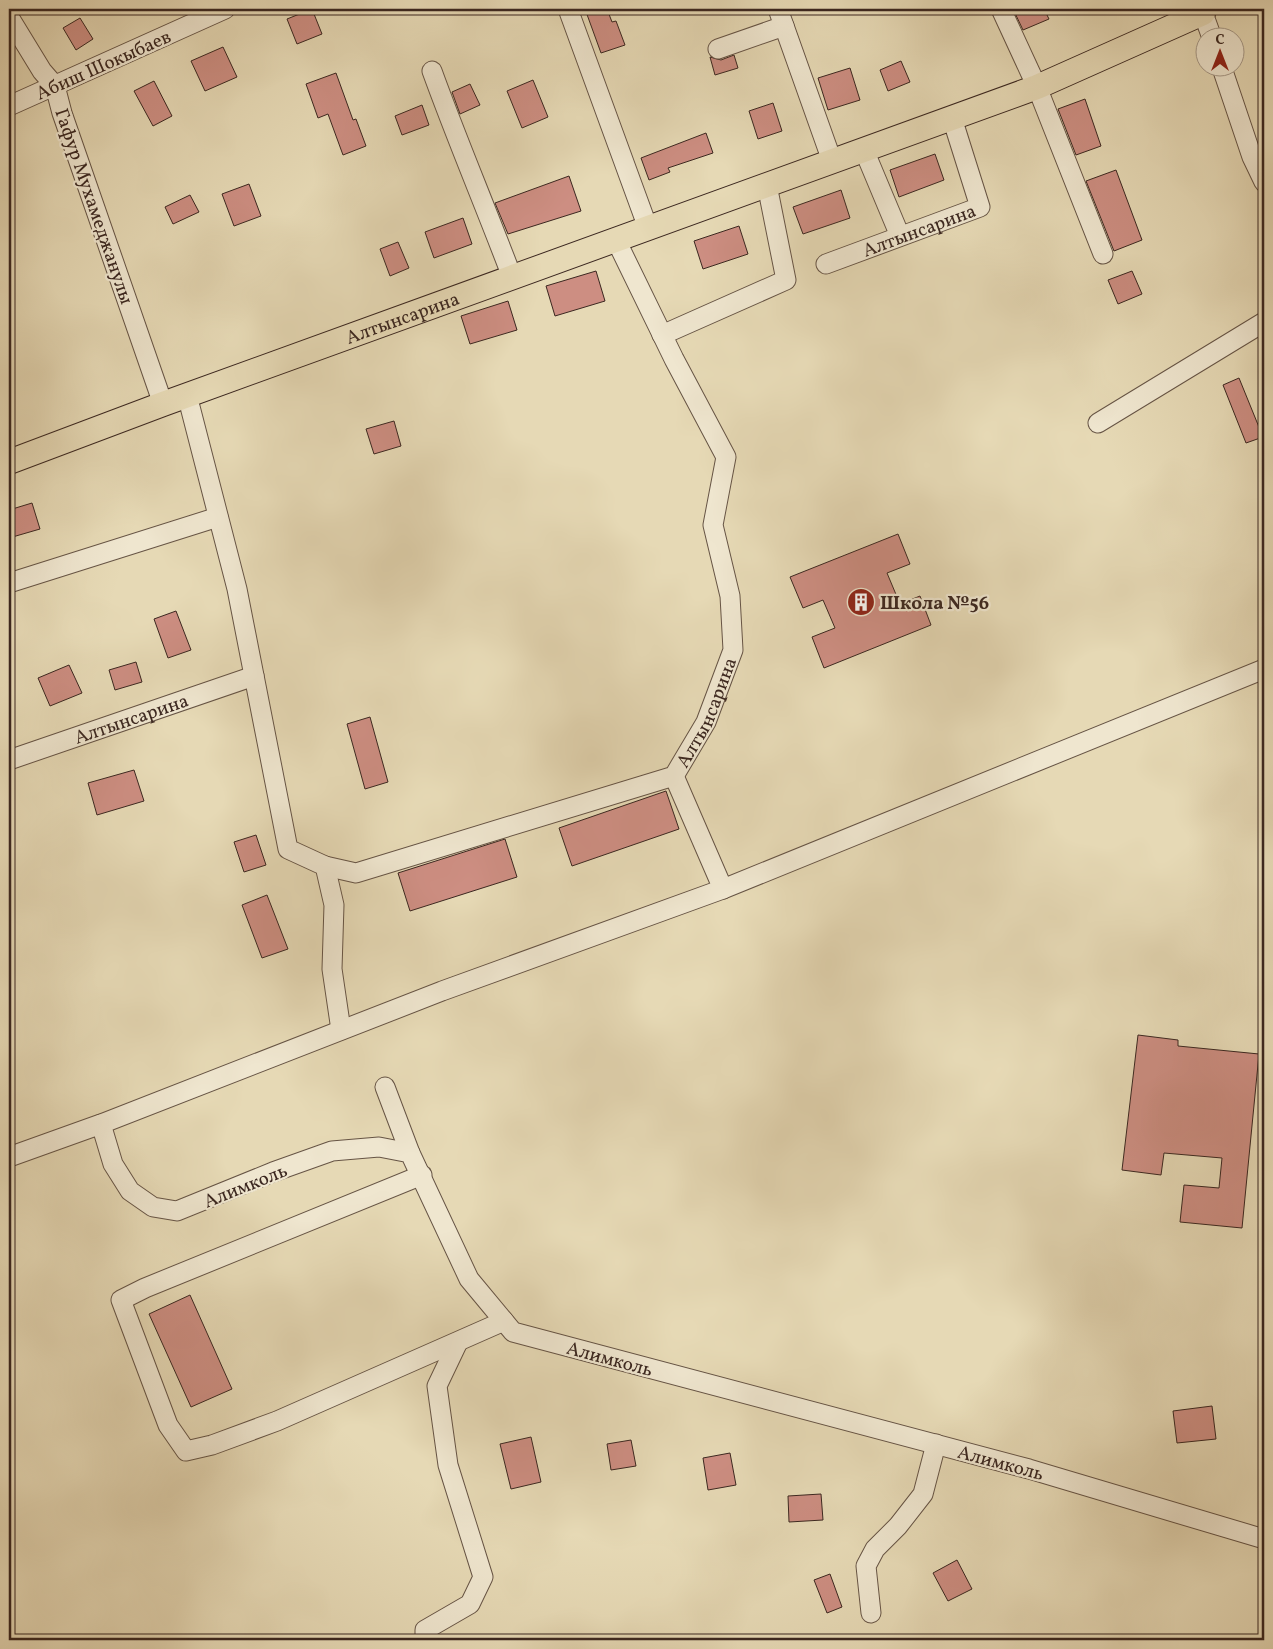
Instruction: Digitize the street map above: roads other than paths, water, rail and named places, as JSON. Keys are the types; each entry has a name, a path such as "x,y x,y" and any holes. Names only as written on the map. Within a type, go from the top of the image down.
{"main road":[{"name":"Алтынсарина","path":"9,462 187,395 1037,87 1202,11"}],"street":[{"name":"Абиш Шокыбаев","path":"9,106 225,9"},
{"path":"568,9 648,228"},
{"path":"778,9 832,161"},
{"path":"1001,9 1037,87 1103,254"},
{"path":"1202,11 1208,28"},
{"name":"Гафур Мухамеджанулы","path":"9,17 42,71 55,86 62,113 163,404"},
{"path":"718,50 784,26"},
{"path":"432,70 463,155 486,208 512,277"},
{"path":"1225,78 1252,157 1264,182"},
{"name":"Алтынсарина","path":"826,264 980,206 952,118"},
{"path":"864,150 900,236"},
{"path":"662,335 786,280 767,185"},
{"name":"Алтынсарина","path":"187,395 237,589 288,849 325,866 356,873 674,776 706,722 734,650 730,596 713,526 726,457 662,335 616,240"},
{"path":"1098,423 1264,322"},
{"path":"9,583 218,517"},
{"path":"9,1157 101,1124 341,1030 723,889 1264,669"},
{"name":"Алтынсарина","path":"9,760 254,676"},
{"name":"Алтынсарина","path":"674,776 723,889"},
{"path":"325,866 334,905 332,969 341,1030"},
{"path":"385,1086 410,1153"},
{"name":"Алимколь","path":"101,1124 113,1164 130,1191 153,1207 177,1212 273,1172 332,1151 379,1147 410,1153 422,1175 434,1206 469,1279 513,1332 1029,1469 1264,1539"},
{"path":"422,1175 154,1284 121,1300 168,1425 186,1451 212,1445 277,1421 504,1322"},
{"path":"425,1640 425,1630 470,1604 483,1578 448,1465 437,1386 458,1342"},
{"path":"871,1613 866,1566 875,1549 898,1526 923,1494 936,1444"}],"place":[{"name":"Школа №56","path":"861,602"}]}
